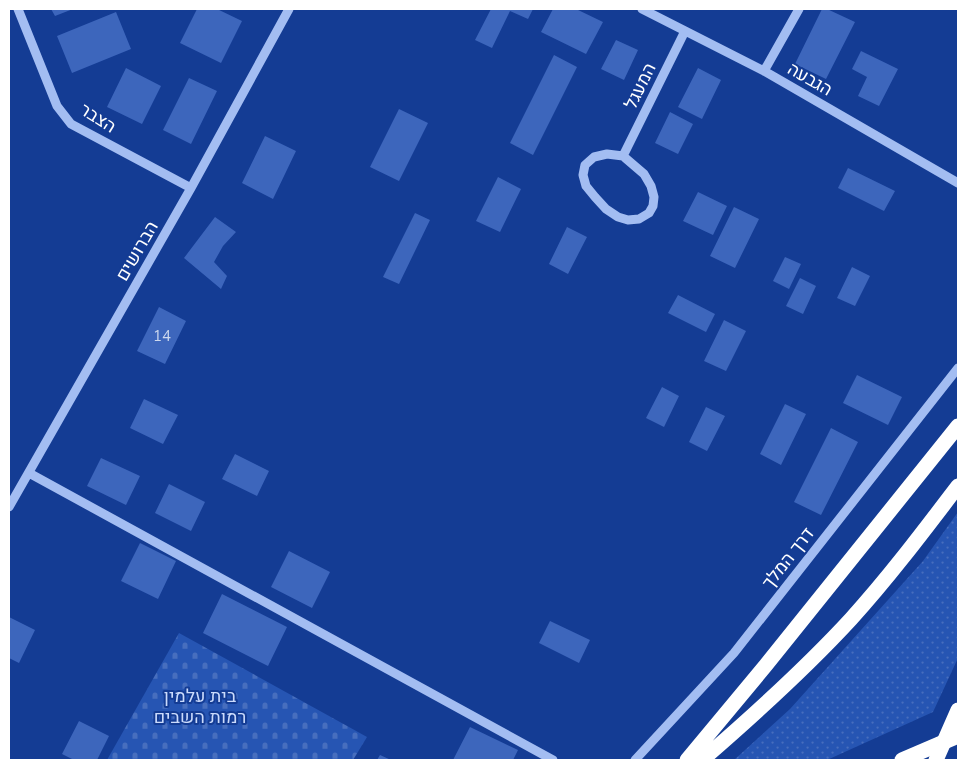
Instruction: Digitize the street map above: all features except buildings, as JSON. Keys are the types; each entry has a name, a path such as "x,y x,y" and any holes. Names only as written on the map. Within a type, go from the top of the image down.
{"highway":[{"path":"687,760 785,643 958,426"},
{"path":"702,760 799,673 850,620 896,567 958,486"},
{"path":"936,760 958,710"},
{"path":"902,760 958,736"}],"street":[{"name":"הצבר","path":"18,9 57,106 71,124 191,188"},
{"name":"הברושים","path":"9,508 191,188 289,9"},
{"name":"הגבעה","path":"642,9 764,71 958,183"},
{"path":"764,71 799,9"},
{"name":"המעגל","path":"623,156 685,31"},
{"path":"607,154 623,156 644,174 652,186 653,206 649,213 639,219 628,220 618,217 606,209 586,186 582,175 585,165 594,157 607,154"},
{"name":"דרך המלך","path":"635,760 734,653 958,368"},
{"path":"29,473 553,760"}],"green space":[{"path":"958,512 958,658 933,712 827,760 734,760 790,709 923,561"},
{"name":"בית עלמין רמות השבים","path":"179,633 367,737 353,760 107,760"}]}
